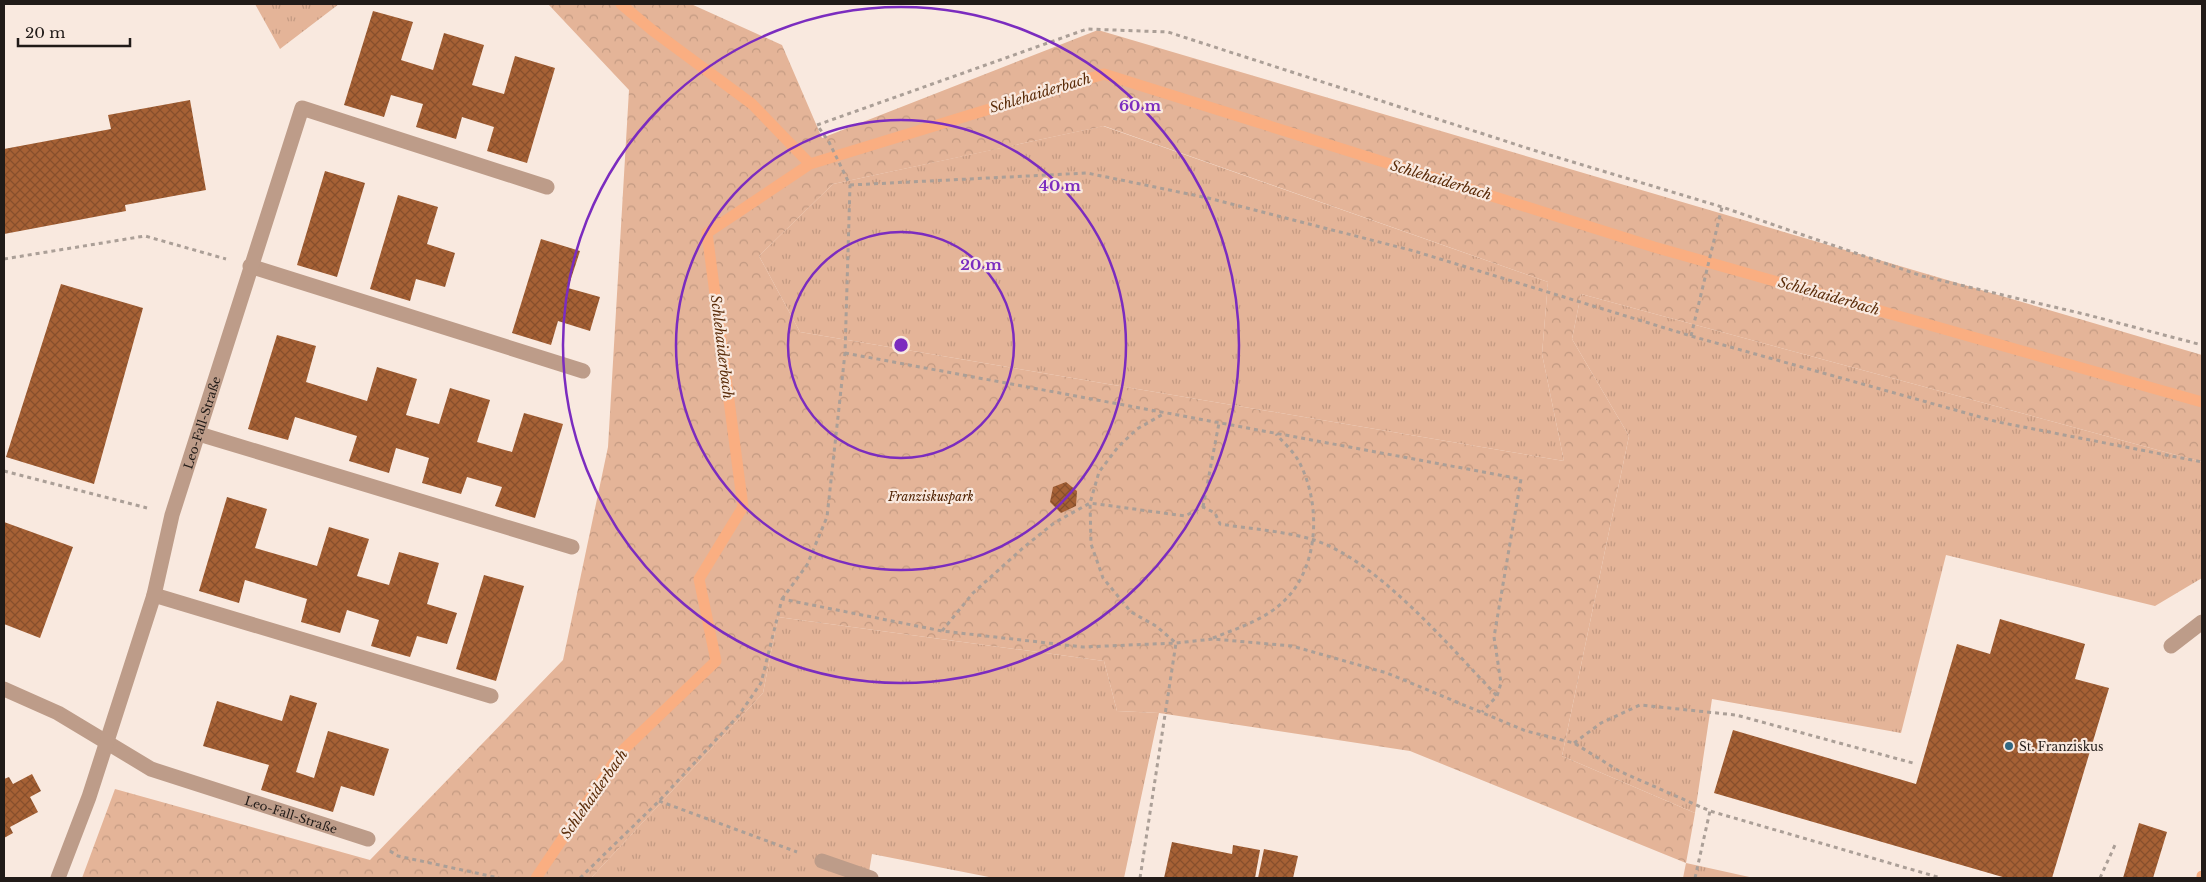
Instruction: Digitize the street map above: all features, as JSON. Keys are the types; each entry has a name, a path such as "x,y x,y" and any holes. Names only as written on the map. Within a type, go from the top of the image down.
{"street":[{"name":"Leo-Fall-Straße","path":"58,878 89,798 154,595 172,514 302,108 547,187"},
{"path":"250,266 583,371"},
{"path":"199,434 572,547"},
{"path":"154,595 491,696"},
{"path":"2171,646 2202,622"},
{"path":"4,689 58,713 106,741"},
{"name":"Leo-Fall-Straße","path":"106,741 151,770 368,839"},
{"path":"822,861 871,878"}],"path":[{"path":"580,878 659,801 739,715 760,683 782,600 807,565 827,517 845,353 850,185 828,142 817,126 1088,29 1168,32 1533,150 1722,207 1922,276 2088,315 2202,345"},
{"path":"850,185 1087,173 1208,198 1414,250 1691,336 1998,422 2202,462"},
{"path":"1691,336 1712,240 1722,207"},
{"path":"4,258 145,236 250,266"},
{"path":"845,353 1521,479 1494,637 1501,683 1497,696 1482,712"},
{"path":"1166,413 1137,429 1118,447 1099,472 1090,503 1090,544 1103,578 1131,612 1156,626 1176,643"},
{"path":"1203,507 1219,423"},
{"path":"1213,639 1261,618 1286,599 1304,574 1313,540 1314,512 1310,487 1298,459 1276,434"},
{"path":"4,471 172,514"},
{"path":"942,631 973,593 1024,547 1054,523 1090,503 1185,516 1203,507"},
{"path":"1203,507 1215,513 1220,524 1313,540 1337,550 1384,583 1436,632 1497,696"},
{"path":"782,600 942,631 1083,647 1176,643 1213,639 1292,646 1387,673 1526,731 1574,743 1619,772 1710,811 1941,878"},
{"path":"1140,878 1176,643"},
{"path":"1574,743 1602,723 1640,706 1736,716 1913,763"},
{"path":"659,801 822,861"},
{"path":"1695,878 1710,811"},
{"path":"368,839 398,856 499,878"},
{"path":"2100,878 2115,845"}],"green space":[{"path":"255,4 339,4 280,49"},
{"name":"Franziskuspark","path":"548,4 691,4 782,45 822,138 1098,30 2202,355 2202,462 1581,294 1572,339 1629,436 1562,756 1695,813 1686,863 1410,751 1159,713 1117,711 1104,661 778,617 763,693 591,878 82,878 115,789 370,860 563,660 608,447 629,90","holes":["1104,126 1548,282 1542,354 1564,461 800,332 759,256 833,184"]},
{"path":"1103,126 1548,282 1542,354 1564,461 800,332 759,256 833,184"},
{"path":"1581,294 2202,462 2202,578 2155,606 1946,555 1901,733 1712,699 1695,813 1562,756 1629,436 1572,339"},
{"path":"778,617 1104,661 1117,711 1159,713 1124,878 994,878 872,854 868,878 591,878 763,693"},
{"path":"1686,863 1754,878 1683,878"}],"building":[{"path":"373,11 413,22 401,60 433,70 444,33 484,45 472,85 504,94 515,56 555,68 527,163 487,151 494,127 462,117 456,139 416,127 423,104 391,95 384,117 344,105"},
{"path":"190,100 206,190 125,205 126,211 4,234 4,149 111,129 108,115"},
{"path":"325,171 365,183 337,277 297,265"},
{"path":"398,195 438,207 427,244 455,253 445,287 416,279 410,301 370,289"},
{"path":"541,239 580,251 568,288 600,297 590,331 558,321 551,345 512,333"},
{"path":"61,284 143,308 94,484 6,457"},
{"path":"277,335 316,346 306,382 367,401 377,367 417,379 406,415 439,424 450,388 490,400 477,442 512,452 524,413 563,424 535,518 495,506 502,487 467,477 461,494 422,483 429,458 396,448 389,473 349,461 357,436 295,417 288,440 248,429"},
{"path":"1066,482 1077,491 1076,506 1061,513 1050,502 1053,487"},
{"path":"227,497 267,509 255,548 317,566 329,527 369,539 357,576 389,585 399,552 439,563 427,604 457,613 447,644 417,636 410,657 371,646 379,620 347,610 340,633 301,622 307,599 245,580 239,603 199,591"},
{"path":"4,522 73,547 40,638 4,624"},
{"path":"484,575 524,586 496,681 456,669"},
{"name":"St. Franziskus","path":"2000,619 2085,644 2075,679 2109,688 2052,878 2006,878 1714,793 1733,730 1916,784 1957,644 1990,654"},
{"path":"290,695 317,703 296,772 314,778 328,731 389,749 374,796 341,786 333,812 261,790 269,765 203,746 217,701 282,721"},
{"path":"32,774 41,791 30,797 38,812 10,827 13,833 4,838 4,779 9,777 13,784"},
{"path":"2139,823 2167,832 2153,878 2123,878"},
{"path":"1172,842 1232,854 1233,845 1260,850 1255,878 1164,878"},
{"path":"1264,849 1298,856 1293,878 1258,878"}],"waterway":[{"path":"621,4 652,30 752,104 810,164"},
{"name":"Schlehaiderbach","path":"536,878 621,752 716,661 699,579 743,507 707,233 810,164 1104,74 1654,247 2202,402"}],"place":[{"name":"St. Franziskus","path":"2009,746"}]}
